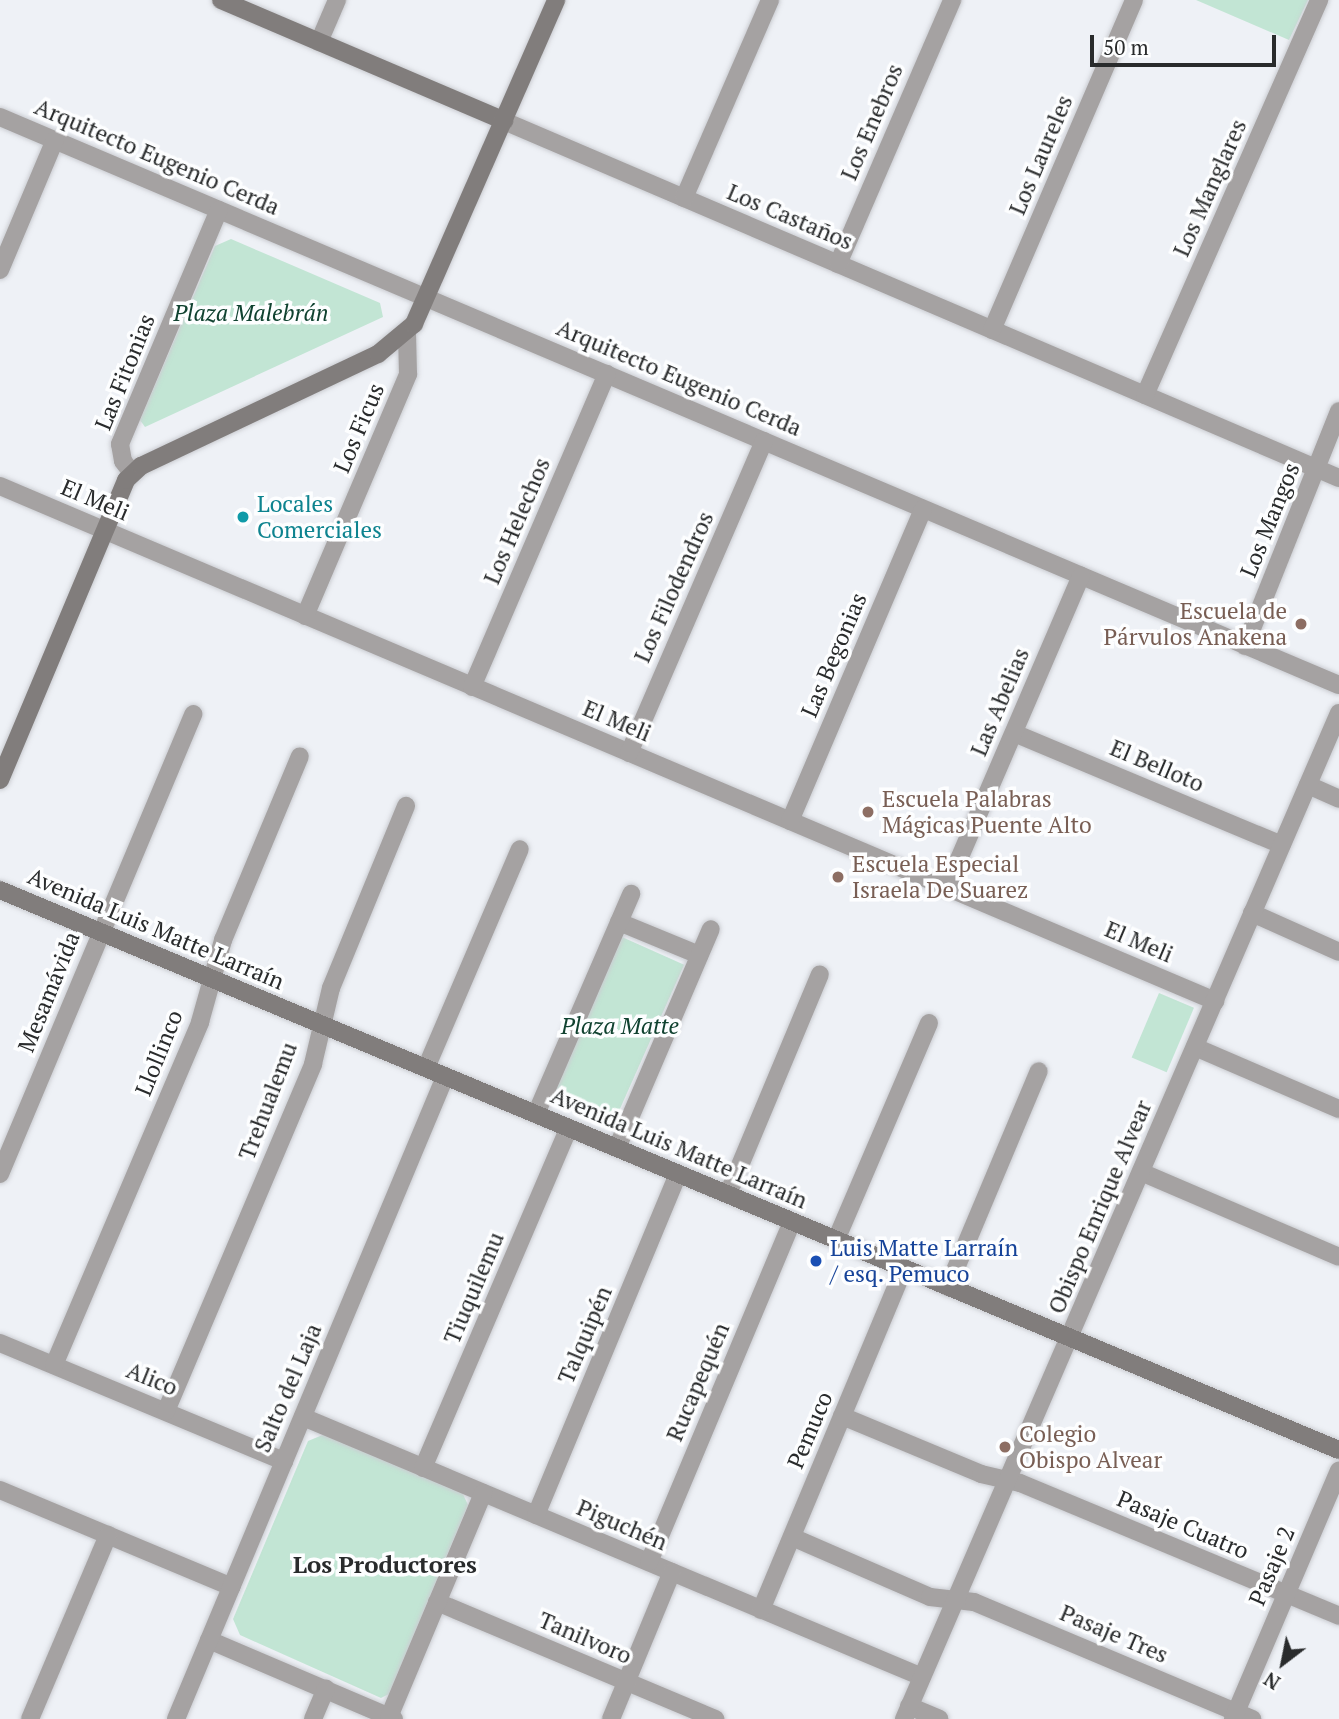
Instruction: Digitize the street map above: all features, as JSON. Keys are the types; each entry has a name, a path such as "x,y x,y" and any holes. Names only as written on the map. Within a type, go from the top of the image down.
{"street":[{"name":"Los Castaños","path":"221,0 1339,478"},
{"path":"319,42 337,0"},
{"path":"0,779 103,530 132,473 378,354 407,334 428,299 556,0"},
{"path":"684,198 770,0"},
{"name":"Los Enebros","path":"838,264 952,0"},
{"name":"Los Laureles","path":"992,330 1134,0"},
{"name":"Los Manglares","path":"1145,396 1319,0"},
{"name":"Arquitecto Eugenio Cerda","path":"0,117 1339,685"},
{"path":"0,270 55,141"},
{"name":"Las Fitonias","path":"132,473 121,454 124,434 219,210"},
{"name":"Los Ficus","path":"305,616 408,374 407,334"},
{"name":"Los Helechos","path":"472,687 607,374"},
{"name":"Los Mangos","path":"1245,646 1339,411"},
{"name":"Los Filodendros","path":"629,753 764,441"},
{"name":"El Meli","path":"0,486 1215,1001"},
{"name":"Las Begonias","path":"790,821 923,509"},
{"name":"Las Abelias","path":"947,887 1081,576"},
{"name":"Obispo Enrique Alvear","path":"906,1713 1339,713"},
{"name":"Mesamávida","path":"0,1174 193,714"},
{"name":"El Belloto","path":"1014,733 1282,845"},
{"name":"Llollinco","path":"54,1365 200,1022 223,940 300,756"},
{"path":"1308,785 1339,799"},
{"name":"Trehualemu","path":"166,1412 313,1064 331,988 406,806"},
{"path":"426,1068 520,849"},
{"name":"Avenida Luis Matte Larraín","path":"0,890 1339,1450"},
{"path":"536,1114 631,894"},
{"path":"1252,913 1339,952"},
{"path":"618,922 699,956"},
{"path":"617,1148 710,929"},
{"path":"728,1194 820,974"},
{"path":"836,1240 929,1023"},
{"path":"1195,1047 1339,1109"},
{"path":"948,1287 1039,1071"},
{"name":"Salto del Laja","path":"176,1719 445,1077"},
{"name":"Tiuquilemu","path":"423,1468 569,1128"},
{"path":"1141,1172 1339,1257"},
{"name":"Talquipén","path":"536,1516 678,1174"},
{"name":"Rucapequén","path":"649,1562 792,1222"},
{"name":"Pemuco","path":"761,1610 904,1268"},
{"name":"Alico","path":"2,1350 54,1365 284,1461"},
{"name":"Pasaje Cuatro","path":"842,1416 1339,1616"},
{"name":"Piguchén","path":"303,1417 922,1677"},
{"name":"Pasaje 2","path":"1241,1717 1286,1594 1339,1471"},
{"path":"0,1490 232,1587"},
{"path":"209,1640 391,1718 483,1493"},
{"path":"30,1719 108,1535"},
{"name":"Pasaje Tres","path":"792,1537 930,1597 974,1602 1241,1717"},
{"path":"611,1719 672,1572"},
{"name":"Tanilvoro","path":"437,1602 715,1719"},
{"path":"313,1719 326,1689"},
{"path":"906,1713 939,1719"}],"green space":[{"path":"1196,0 1308,0 1289,40"},
{"name":"Plaza Malebrán","path":"231,239 380,303 383,317 145,427 140,420 215,246"},
{"name":"Plaza Matte","path":"622,937 684,965 617,1115 555,1088"},
{"path":"1159,993 1194,1008 1167,1072 1132,1057"},
{"path":"325,1434 462,1492 468,1505 389,1694 381,1698 240,1635 233,1619 308,1441"}],"place":[{"name":"Locales Comerciales","path":"243,517"},
{"name":"Escuela de Párvulos Anakena","path":"1301,624"},
{"name":"Escuela Palabras Mágicas Puente Alto","path":"868,812"},
{"name":"Escuela Especial Israela De Suarez","path":"838,877"},
{"name":"Luis Matte Larraín / esq. Pemuco","path":"816,1261"},
{"name":"Colegio Obispo Alvear","path":"1005,1447"}],"district":[{"name":"Los Productores","path":"385,1565"}]}
